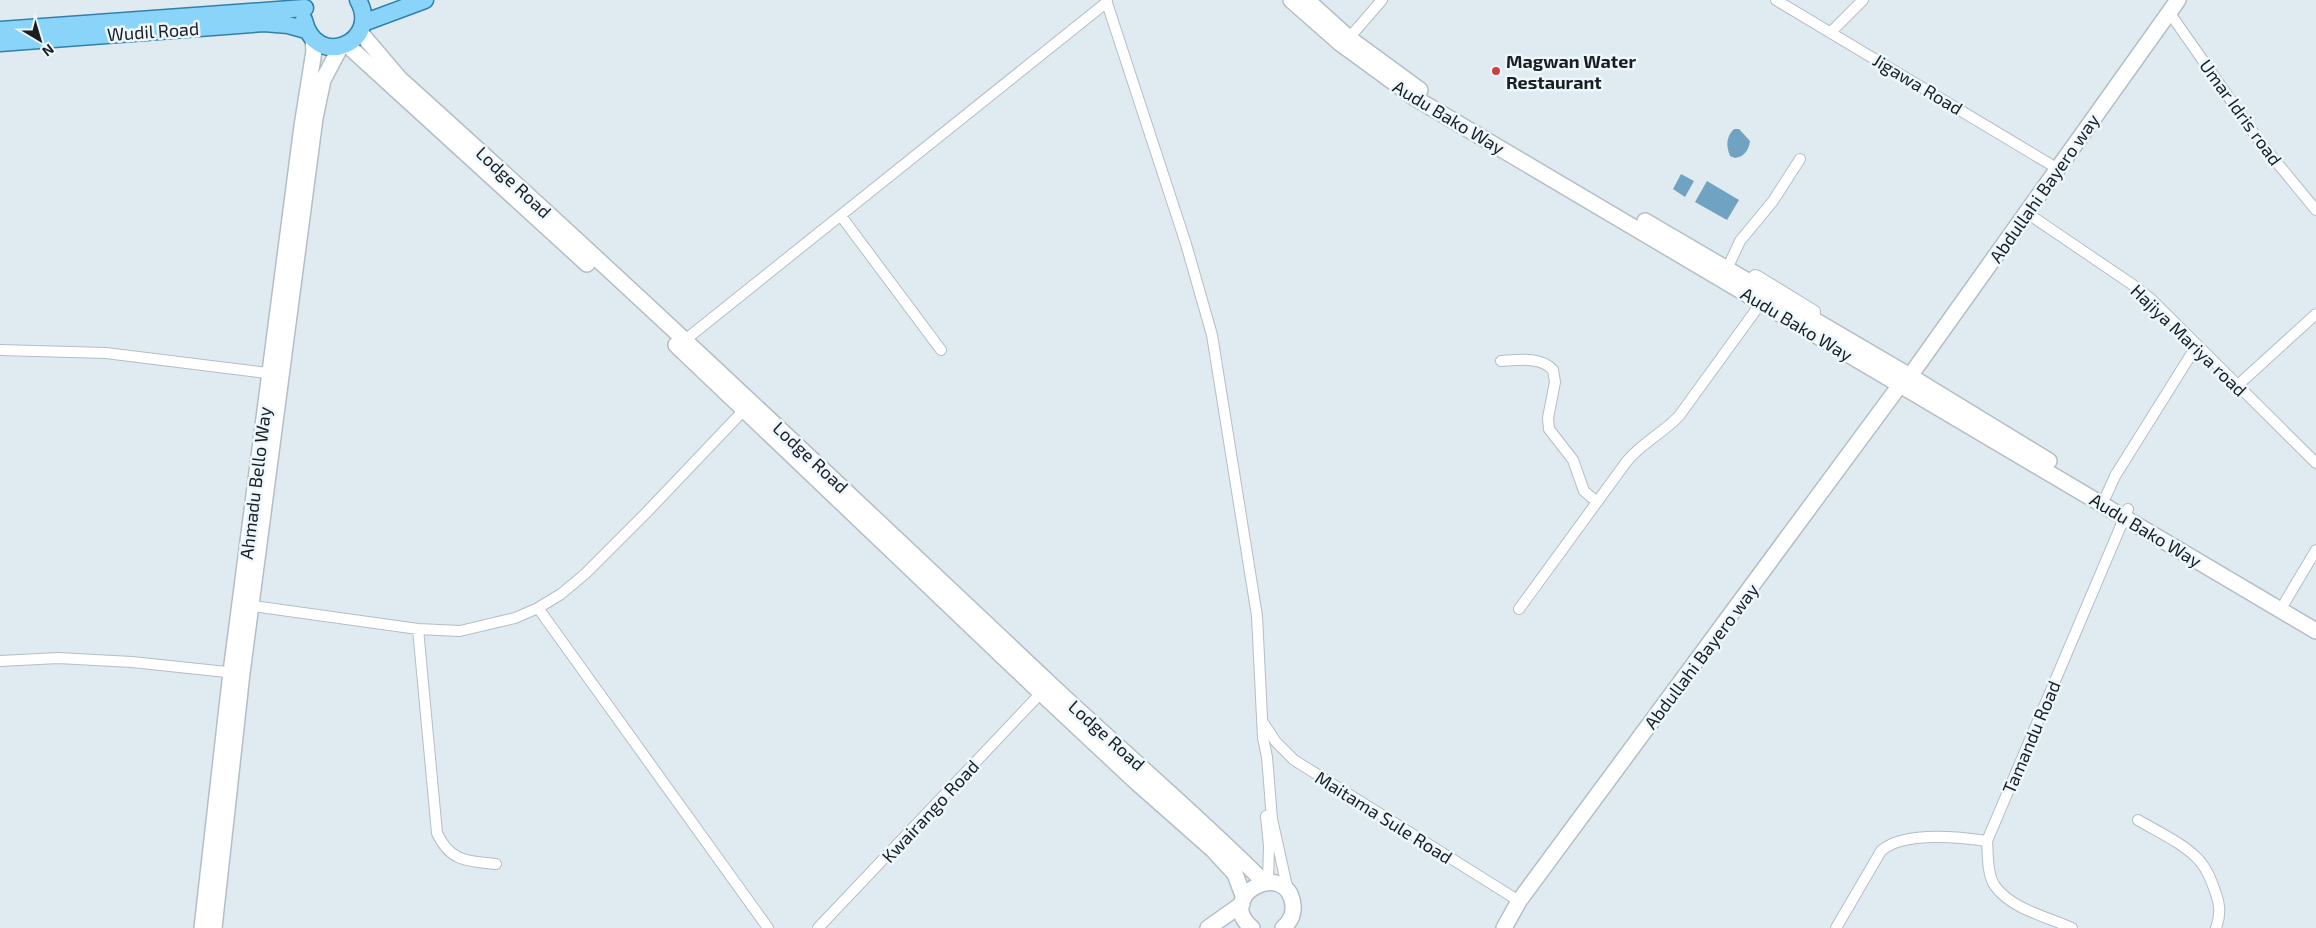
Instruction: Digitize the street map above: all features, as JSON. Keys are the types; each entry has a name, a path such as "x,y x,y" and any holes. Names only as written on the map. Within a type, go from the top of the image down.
{"main road":[{"path":"358,0 363,14 361,28"},
{"path":"344,45 361,28 425,0"},
{"name":"Audu Bako Way","path":"1291,0 1341,44 1415,98 1762,303 1905,381 2106,496 2125,513 2316,620"},
{"name":"Audu Bako Way","path":"1307,0 1349,38 1420,90 1814,320 1905,381 2125,513 2316,631"},
{"path":"305,4 304,20 309,35"},
{"name":"Wudil Road","path":"0,30 305,4"},
{"name":"Abdullahi Bayero way","path":"1504,928 1519,901 1905,381 2027,213 2173,6"},
{"name":"Wudil Road","path":"0,43 254,23 288,25 309,35 321,45 331,47 344,45"},
{"name":"Lodge Road","path":"361,28 400,79 685,340 1049,683 1210,828 1266,882"},
{"name":"Ahmadu Bello Way","path":"286,294 302,126 314,51 309,35"},
{"name":"Lodge Road","path":"344,45 662,333 1041,693 1136,782 1213,850 1235,874 1247,917"},
{"name":"Ahmadu Bello Way","path":"202,928 286,294 319,96 323,80 344,45"},
{"name":"Ahmadu Bello Way","path":"214,928 236,673"},
{"path":"1213,924 1247,917 1252,888 1266,882 1279,884 1288,891 1292,899 1291,922 1282,928"}],"street":[{"path":"1349,38 1382,0"},
{"name":"Jigawa Road","path":"1776,0 1832,31 2058,169"},
{"path":"1832,31 1863,0"},
{"path":"685,340 1107,1 1186,244 1212,335 1257,616 1261,720 1267,757 1272,819 1288,891"},
{"name":"Umar Idris road","path":"2173,6 2260,142 2316,210"},
{"path":"1727,270 1740,241 1773,201 1800,159"},
{"name":"Hajiya Mariya road","path":"2027,213 2133,285 2197,345 2316,463"},
{"path":"841,216 941,350"},
{"path":"1519,609 1638,448 1668,428 1679,416 1762,303"},
{"path":"2238,385 2316,314"},
{"path":"2106,496 2115,476 2197,345"},
{"path":"0,350 106,353 275,374"},
{"path":"1501,361 1525,359 1544,363 1553,370 1555,382 1548,418 1549,429 1573,460 1584,491 1597,502"},
{"path":"245,605 418,629 460,631 515,618 538,608 561,594 592,567 648,512 744,410"},
{"name":"Tamandu Road","path":"2072,928 2012,902 1994,886 1988,862 1987,841 2125,513"},
{"path":"2285,602 2316,550"},
{"path":"538,608 768,928"},
{"path":"418,629 437,833 442,846 454,857 473,862 496,864"},
{"path":"0,661 58,658 132,662 236,673"},
{"name":"Kwairango Road","path":"818,928 1041,693"},
{"name":"Maitama Sule Road","path":"1261,720 1276,742 1294,760 1519,901"},
{"path":"1263,738 1261,758 1269,846 1266,882"},
{"path":"2138,820 2188,851 2199,860 2208,872 2220,905 2220,916 2216,928"},
{"path":"1836,928 1881,851 1887,845 1905,841 1953,836 1987,841"}],"water":[{"path":"1734,129 1739,129 1750,141 1746,152 1735,158 1730,156 1727,145 1729,135"},
{"path":"1681,174 1694,181 1685,197 1673,189"},
{"path":"1707,181 1739,200 1727,220 1695,202"}],"place":[{"name":"Magwan Water Restaurant","path":"1496,71"}]}
